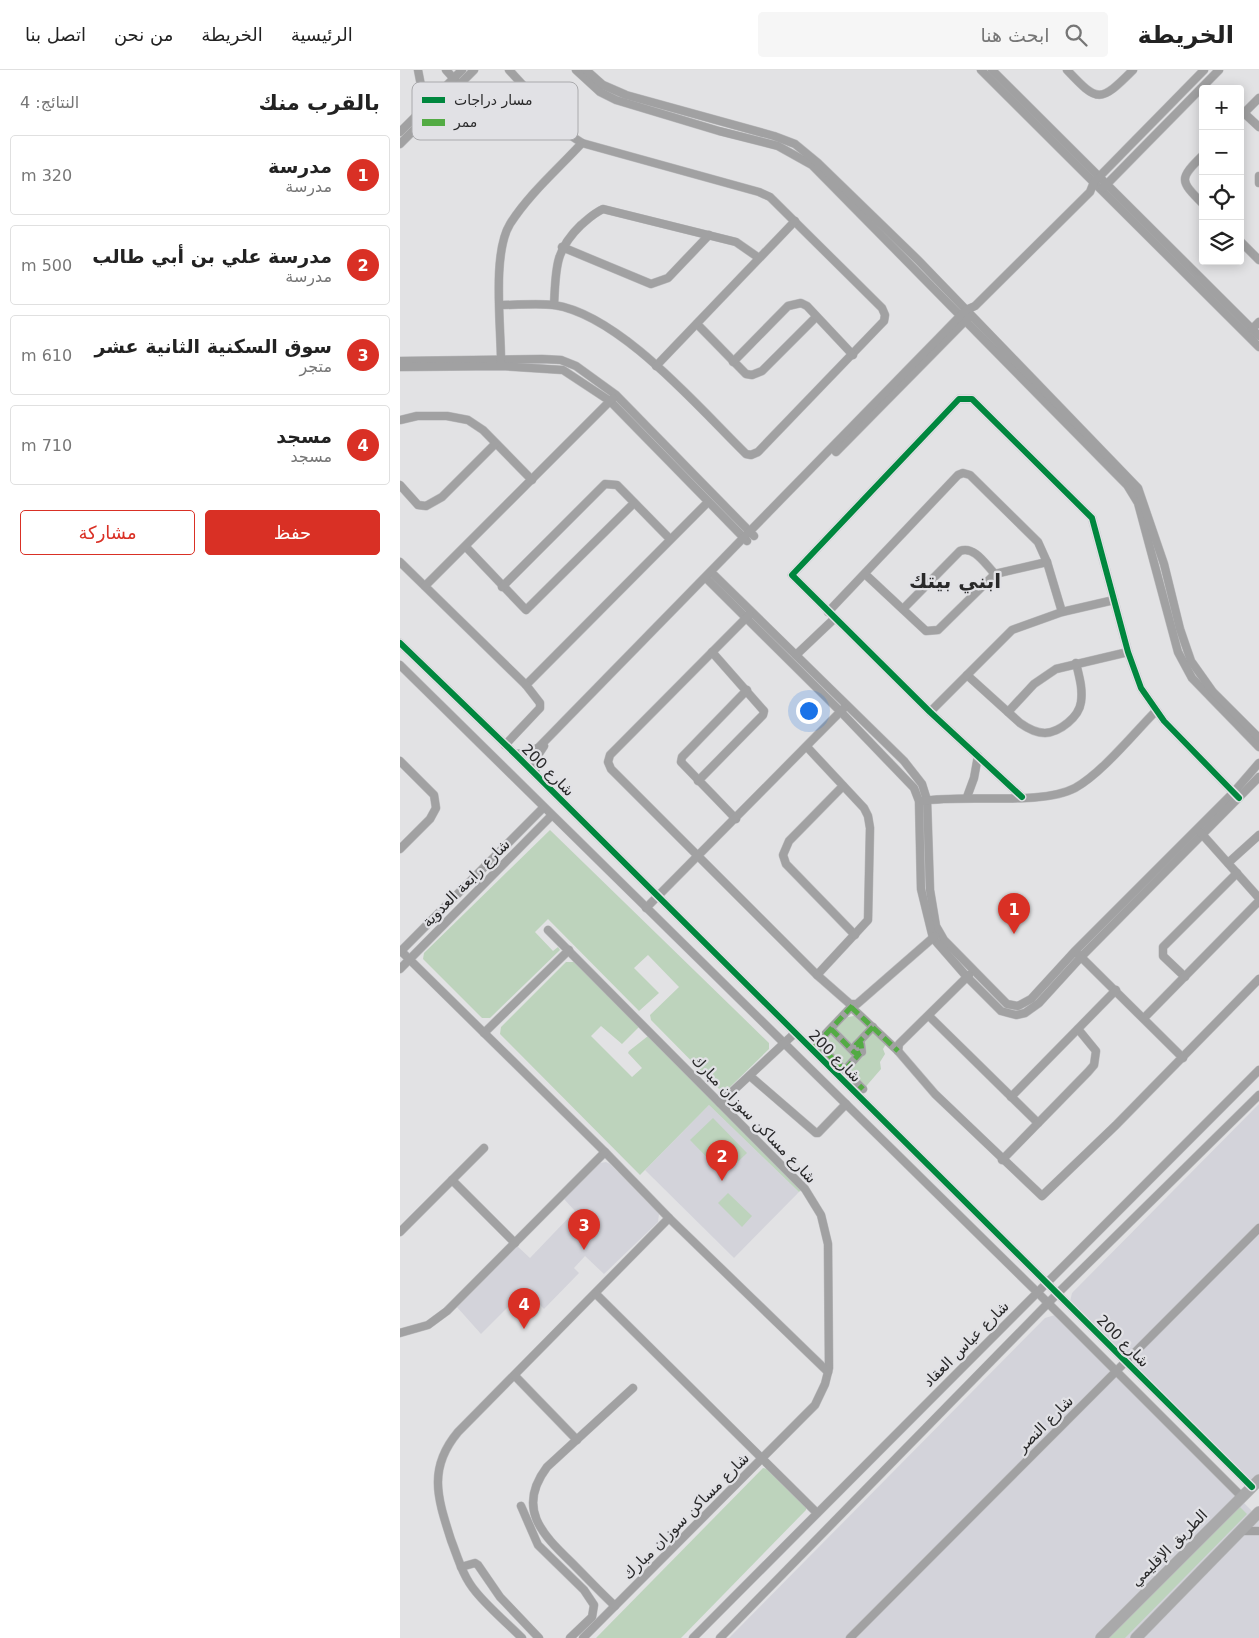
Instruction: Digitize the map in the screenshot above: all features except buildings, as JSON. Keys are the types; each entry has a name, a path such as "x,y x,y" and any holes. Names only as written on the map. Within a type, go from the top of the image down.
{"highway":[{"name":"الطريق الإقليمي","path":"1101,1638 1256,1484"},
{"path":"1136,1638 1259,1512"}],"street":[{"path":"446,70 457,82"},
{"path":"450,82 462,70"},
{"path":"463,82 474,70"},
{"path":"509,70 520,82"},
{"path":"576,70 600,92 616,100 719,131 778,146 812,165 1138,488 1160,565 1191,661 1213,692 1259,738"},
{"path":"586,70 603,85 626,95 781,138 800,148 818,162 906,248 966,316"},
{"path":"981,70 1097,179"},
{"path":"992,70 1259,347"},
{"path":"1067,70 1091,94 1096,96 1108,92 1133,70"},
{"path":"515,754 529,753 539,747 746,541 975,306 1090,192 1097,179 1204,70"},
{"path":"1090,192 1104,187 1219,70"},
{"path":"1244,113 1259,98"},
{"path":"1165,109 1173,116"},
{"path":"1244,116 1259,127"},
{"path":"400,132 412,120"},
{"path":"719,131 722,121"},
{"path":"400,144 412,132"},
{"path":"501,306 554,305 592,318 606,325 656,366 746,454 751,455 758,452 884,321 885,315 882,308 770,197 759,192 582,143 578,140"},
{"path":"501,362 501,255 510,225 530,198 582,143"},
{"path":"1199,159 1186,172 1183,178 1186,188 1199,200"},
{"path":"1259,176 1259,182"},
{"path":"1104,187 1259,336"},
{"path":"554,305 558,261 562,247 594,212 603,209 736,242 759,258"},
{"path":"656,366 795,221"},
{"path":"562,247 651,284 668,278 709,235"},
{"path":"1244,245 1259,260"},
{"path":"733,362 788,306 801,303 807,306 853,355"},
{"path":"697,324 733,362 746,374 752,375 762,371 816,317"},
{"path":"1252,329 1259,322"},
{"path":"400,361 501,362 564,370 613,398 752,534"},
{"path":"400,367 501,362"},
{"path":"425,586 613,398"},
{"path":"613,398 707,503 746,541"},
{"path":"1022,797 930,712 828,612 792,573 959,399 965,398 972,399 1092,518 1128,652 1141,688 1156,711 1236,796"},
{"path":"400,420 417,416 458,417 468,420 496,444 532,480"},
{"path":"400,485 418,505 426,506 442,497 496,444"},
{"path":"828,612 958,475 963,473 970,475 1033,535 1047,562 1062,612"},
{"path":"502,587 600,487 610,484 616,484 670,539"},
{"path":"466,547 502,587 526,610 634,503"},
{"path":"526,685 707,503"},
{"path":"902,609 960,551 972,550 995,574"},
{"path":"400,562 526,685 540,702 540,708 505,745"},
{"path":"864,574 926,631 938,630 995,574 1047,562"},
{"path":"1160,565 1172,632 1185,666 1192,678 1259,747"},
{"path":"713,573 750,615 914,788 919,801 921,889 933,938 970,974 1006,1004 1018,1006 1031,999 1236,796 1259,777"},
{"path":"707,579 796,655 904,761 922,784 927,800 930,890 939,932 970,974"},
{"path":"535,774 536,758 541,749 707,579"},
{"path":"930,712 1012,630 1062,612 1114,600"},
{"path":"750,615 610,755 608,762 611,769 817,975 898,1051 935,1094 1038,1194 1044,1195 1183,1058 1259,979"},
{"path":"796,655 835,618"},
{"name":"شارع 200","path":"400,643 515,754 1126,1362 1256,1484"},
{"path":"698,781 763,715 762,707 712,652"},
{"path":"1008,712 1046,674 1076,663 1128,652"},
{"path":"967,674 1024,726 1037,732 1046,733 1068,722 1077,712 1081,701 1082,689 1076,663"},
{"name":"شارع 200","path":"400,665 543,808 785,1043 1037,1292 1242,1497"},
{"path":"736,819 683,767 681,762 682,757 747,690"},
{"path":"447,712 459,700"},
{"path":"646,908 847,705"},
{"path":"919,801 966,797 1022,797 1059,794 1085,781 1156,711"},
{"path":"807,747 864,808 870,828 870,916 866,924 817,975"},
{"path":"966,797 974,778 978,756"},
{"path":"400,760 434,795 436,808 430,819 400,849"},
{"path":"1236,796 1259,763"},
{"path":"843,786 789,841 782,855 786,864 855,935"},
{"name":"شارع رابعة العدوية","path":"400,952 543,808"},
{"name":"شارع رابعة العدوية","path":"400,969 552,816"},
{"path":"525,826 534,834"},
{"path":"1144,1018 1259,900 1200,832"},
{"path":"1228,863 1259,835"},
{"path":"1185,978 1163,956 1163,947 1237,873"},
{"name":"شارع مساكن سوزان مبارك","path":"548,930 805,1189 820,1215 830,1253 828,1372 822,1392 810,1411 583,1638"},
{"path":"811,1050 852,1006 939,932"},
{"path":"484,1033 569,950"},
{"path":"400,952 606,1152 669,1218 828,1372"},
{"path":"1078,954 1183,1058"},
{"path":"898,1051 899,1044 970,974"},
{"path":"1011,1097 1116,990"},
{"path":"929,1016 1038,1124"},
{"path":"845,1070 856,1050 873,1027"},
{"path":"831,1029 856,1050"},
{"path":"1002,1160 1094,1065 1096,1051 1078,1029"},
{"path":"720,1103 794,1033"},
{"path":"817,1043 863,1089"},
{"name":"شارع عباس العقاد","path":"693,1638 1259,1070"},
{"path":"750,1076 816,1133 846,1104"},
{"name":"شارع عباس العقاد","path":"720,1638 1048,1303 1259,1095"},
{"path":"400,1232 484,1148"},
{"path":"400,1333 428,1325 447,1311 606,1152"},
{"path":"452,1180 515,1243"},
{"path":"522,1638 476,1592 461,1567 439,1500 437,1482 440,1466 453,1438 669,1218"},
{"name":"شارع النصر","path":"850,1638 1259,1228"},
{"path":"596,1294 817,1513"},
{"path":"1004,1326 1016,1336"},
{"path":"515,1376 577,1440"},
{"path":"614,1606 546,1539 535,1514 534,1500 536,1486 547,1467 633,1388"},
{"path":"521,1506 538,1545 584,1590 594,1605 595,1609 592,1617 570,1638"},
{"path":"1240,1531 1259,1531"},
{"path":"538,1545 546,1539"},
{"path":"461,1567 475,1563 478,1565 500,1597 539,1638"}],"shaded area":[{"path":"1259,1104 1259,1489 1070,1302 1072,1293"},
{"path":"709,1105 799,1192 734,1258 645,1170"},
{"path":"606,1162 659,1214 658,1222 604,1274 585,1256 574,1268 579,1273 544,1309 525,1290 481,1334 456,1306 515,1244 530,1258 575,1211 564,1199 600,1163"},
{"path":"1055,1315 1259,1518 1259,1638 729,1638 1045,1318"}],"green space":[{"path":"550,830 769,1043 769,1049 727,1090 720,1090 651,1020 650,1015 679,987 648,955 634,968 659,993 639,1011 548,919 535,932 553,951 558,947 560,950 490,1018 482,1018 423,959 424,953"},
{"path":"566,962 575,962 639,1027 622,1044 601,1026 591,1036 632,1077 642,1068 628,1053 648,1036 803,1188 799,1192 709,1105 640,1175 500,1034 501,1027"},
{"path":"859,1015 886,1044 883,1049 885,1054 880,1062 881,1069 862,1091 815,1046 843,1018"},
{"path":"713,1118 747,1153 724,1175 690,1140"},
{"path":"728,1193 752,1216 742,1227 718,1203"},
{"path":"763,1468 768,1469 806,1506 806,1510 681,1638 596,1638"},
{"path":"1240,1507 1247,1514 1125,1638 1109,1638"}],"marked path":[{"path":"815,1046 853,1005"},
{"path":"851,1007 898,1051"},
{"path":"856,1045 873,1027"},
{"path":"831,1029 854,1052 857,1054 862,1052 861,1044 856,1045 854,1052"},
{"path":"817,1043 863,1089"},
{"path":"845,1070 860,1053"}],"cycle path":[{"path":"1022,797 930,712 792,575 959,399 972,399 1092,518 1128,652 1141,688 1164,721 1239,798"},
{"path":"400,643 515,754 1252,1487"}],"place":[{"name":"مدرسة","path":"1014,934"},
{"name":"مدرسة علي بن أبي طالب","path":"722,1181"},
{"name":"سوق السكنية الثانية عشر","path":"584,1250"},
{"name":"مسجد","path":"524,1329"}],"district":[{"name":"ابني بيتك","path":"955,581"}]}
